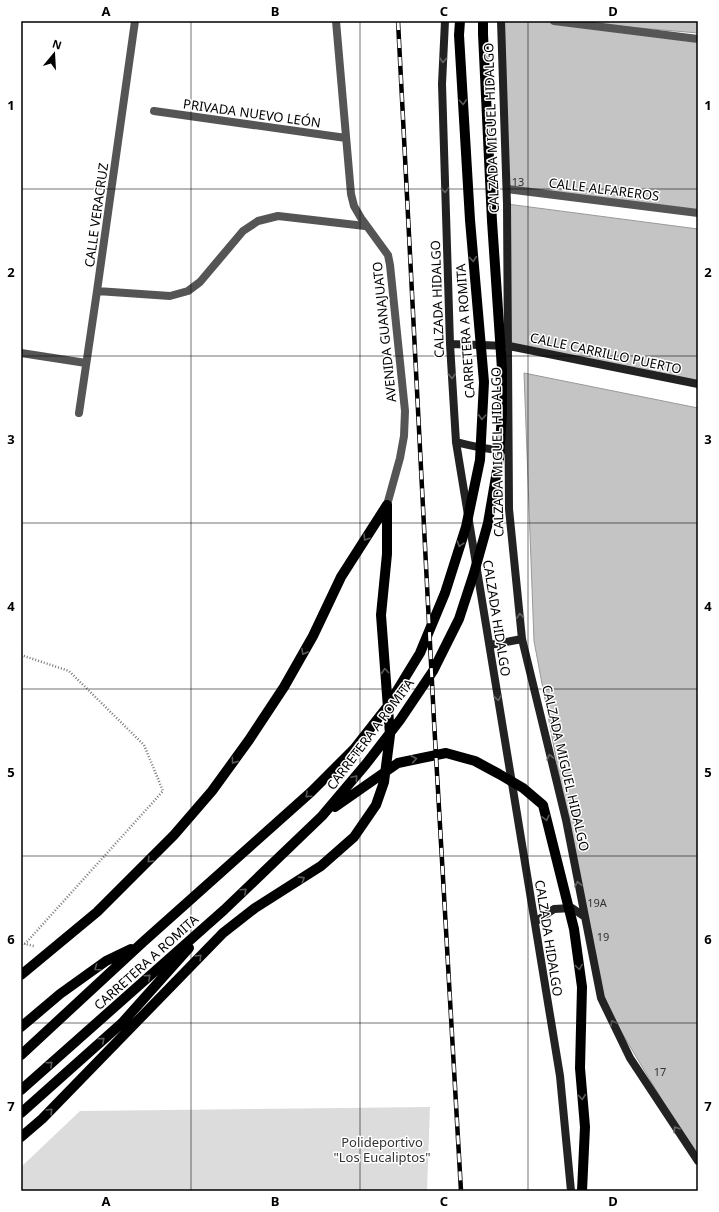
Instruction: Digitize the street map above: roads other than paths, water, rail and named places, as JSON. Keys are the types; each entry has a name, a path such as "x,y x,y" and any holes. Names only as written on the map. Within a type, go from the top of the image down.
{"main road":[{"name":"CALZADA MIGUEL HIDALGO","path":"460,21 459,35 470,220"},
{"name":"CALZADA MIGUEL HIDALGO","path":"483,21 492,221"},
{"name":"CARRETERA A ROMITA","path":"21,1055 143,942 311,792 354,749 387,707 420,653 448,586 466,527 480,460 484,382 470,220"},
{"name":"CARRETERA A ROMITA","path":"21,1090 224,910 322,816 366,764 400,720 433,671 459,619 474,573 488,523 499,459 502,414 502,369 492,221"},
{"path":"21,975 97,912 174,835 212,791 284,688 313,636 340,577 387,505"},
{"path":"21,1137 42,1119 223,933 255,908 321,866 354,837 376,805 384,782 390,735 381,615 387,554 387,505"},
{"path":"322,816 398,762 446,753 475,761 523,788 543,805 574,929 582,987 580,1068 585,1127 582,1191"},
{"path":"21,1113 122,1023 224,910"},
{"path":"21,1027 60,994 106,961 143,942"}],"street":[{"name":"CALLE VERACRUZ","path":"79,413 135,21"},
{"name":"AVENIDA GUANAJUATO","path":"336,21 346,138 354,206 365,226 388,255 390,265 404,411 404,436 400,458 387,505"},
{"name":"CALZADA HIDALGO","path":"445,21 442,84 450,344 456,442 560,1076 571,1191"},
{"name":"CALZADA MIGUEL HIDALGO","path":"501,21 507,189 509,509 522,639 566,820 601,998 630,1058 698,1161"},
{"path":"554,21 698,39"},
{"name":"PRIVADA NUEVO LEÓN","path":"154,111 346,138"},
{"name":"CALLE ALFAREROS","path":"507,189 698,213"},
{"path":"97,292 170,296 188,291 200,282 243,230 258,221 278,216 365,226"},
{"name":"CALLE CARRILLO PUERTO","path":"450,344 509,346 698,384"},
{"path":"21,353 86,363"},
{"path":"456,442 493,450 509,449"},
{"path":"490,645 522,639"},
{"path":"535,922 554,909 572,908 585,917"}],"railway":[{"path":"398,21 434,721 461,1191"}],"park label":[{"name":"Polideportivo \"Los Eucaliptos\"","path":"382,1150"}]}
